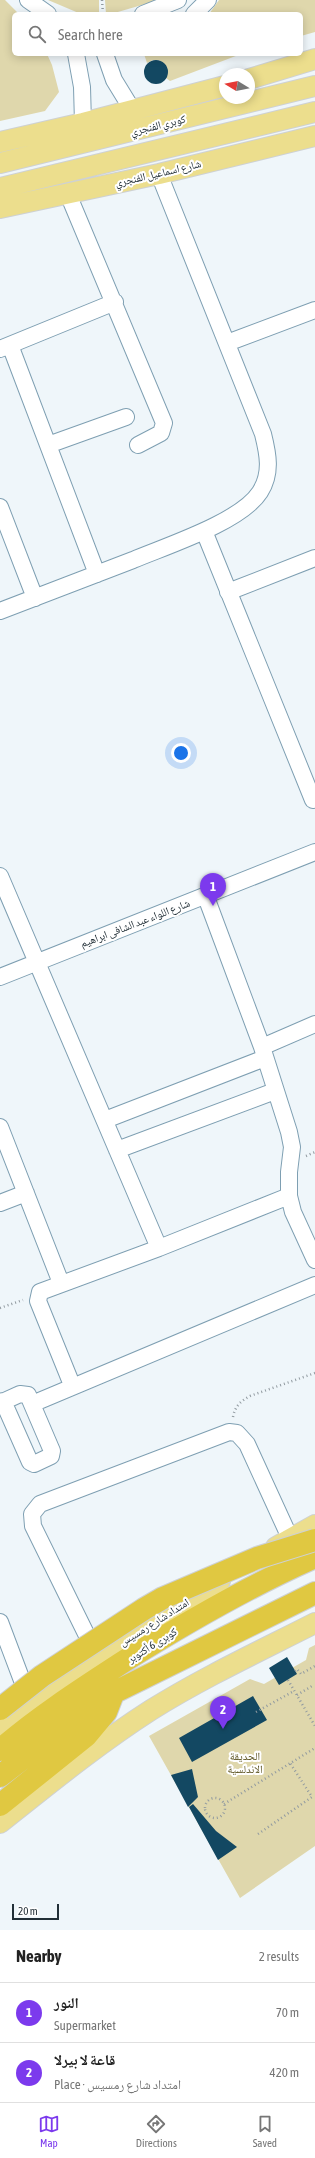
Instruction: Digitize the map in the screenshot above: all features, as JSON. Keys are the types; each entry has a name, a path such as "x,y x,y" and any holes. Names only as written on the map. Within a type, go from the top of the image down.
{"highway":[{"path":"0,1709 42,1676 164,1598 257,1558 315,1540"},
{"name":"كوبرى 6 أكتوبر","path":"0,1750 85,1687 168,1634 255,1586 315,1557"},
{"path":"0,1776 60,1730 113,1693 315,1593"},
{"path":"0,1805 86,1736 106,1712 113,1693"}],"main road":[{"path":"255,77 315,59"},
{"name":"كوبري الفنجري","path":"0,163 315,86"},
{"path":"0,142 133,111 219,88"},
{"path":"0,188 315,112"},
{"name":"شارع اسماعيل الفنجري","path":"0,208 159,174 315,136"},
{"name":"امتداد شارع رمسيس","path":"0,1728 30,1704 98,1657 290,1538 315,1525"},
{"path":"0,1823 80,1760 151,1710 215,1673 315,1623"}],"street":[{"path":"28,0 45,12"},
{"path":"148,12 178,0"},
{"path":"196,12 208,0"},
{"path":"76,56 82,87 83,123"},
{"path":"106,56 114,80 133,111"},
{"path":"0,611 204,531 244,507 259,493 268,476 268,455 263,434 159,174"},
{"path":"68,194 115,302 164,423 161,432 138,445"},
{"path":"96,574 48,445 5,347 115,302"},
{"path":"227,343 315,310"},
{"path":"48,445 126,417"},
{"path":"0,507 35,598"},
{"path":"204,531 313,800"},
{"path":"228,592 315,558"},
{"name":"شارع اللواء عبد الشافى ابراهيم","path":"0,977 35,962 206,897 315,852"},
{"path":"0,876 35,962 105,1120 159,1248"},
{"path":"206,897 264,1052 291,1140 292,1155 289,1172 289,1196 293,1212 315,1260"},
{"path":"105,1120 264,1052 315,1024"},
{"path":"117,1150 275,1091"},
{"path":"0,1127 61,1283"},
{"path":"0,1203 26,1193"},
{"path":"72,1385 38,1300 38,1294 42,1290 159,1248 289,1196"},
{"path":"32,1404 72,1385 315,1284"},
{"path":"24,1393 28,1395 52,1453 50,1457 34,1464 30,1462 2,1402 24,1393"},
{"path":"98,1657 33,1526 31,1520 34,1508 40,1504 222,1433 237,1433 247,1444 290,1538"},
{"path":"0,1622 30,1704"}],"path":[{"path":"102,0 103,12"},
{"path":"0,1308 38,1294"},
{"path":"237,1433 233,1416 236,1407 242,1400 315,1373"},
{"path":"295,1671 298,1670 301,1674 315,1666"},
{"path":"288,1680 315,1726"},
{"path":"297,1695 312,1686"},
{"path":"256,1712 294,1691"},
{"path":"224,1804 315,1748"},
{"path":"258,1834 312,1797 290,1763"},
{"path":"213,1798 217,1798 224,1804 224,1813 218,1818 209,1816 206,1813 206,1804 213,1798"}],"green space":[{"path":"0,0 5,0 17,12 12,12 12,56 48,56 52,65 59,92 45,111 0,121"},
{"path":"48,0 99,0 99,12 76,12"},
{"path":"105,0 159,0 118,12 106,12"},
{"path":"219,0 315,0 315,32 303,35 303,12 210,12"},
{"path":"145,56 236,56 170,81 166,78 167,67 159,60 153,60 147,63"},
{"name":"الحديقة الاندلسية","path":"315,1645 315,1846 240,1898 149,1736 250,1679 264,1684 306,1660 309,1648"}],"building":[{"path":"156,60 165,63 168,72 165,81 156,84 147,81 144,72 147,63"},
{"path":"287,1657 297,1674 279,1685 269,1668"},
{"path":"253,1696 267,1720 192,1762 179,1738"},
{"path":"192,1769 198,1797 188,1807 171,1775"},
{"path":"193,1804 216,1831 237,1847 218,1860 189,1807"}],"place":[{"name":"النور","path":"213,906"},
{"name":"قاعة لا بيرلا","path":"223,1729"}]}
